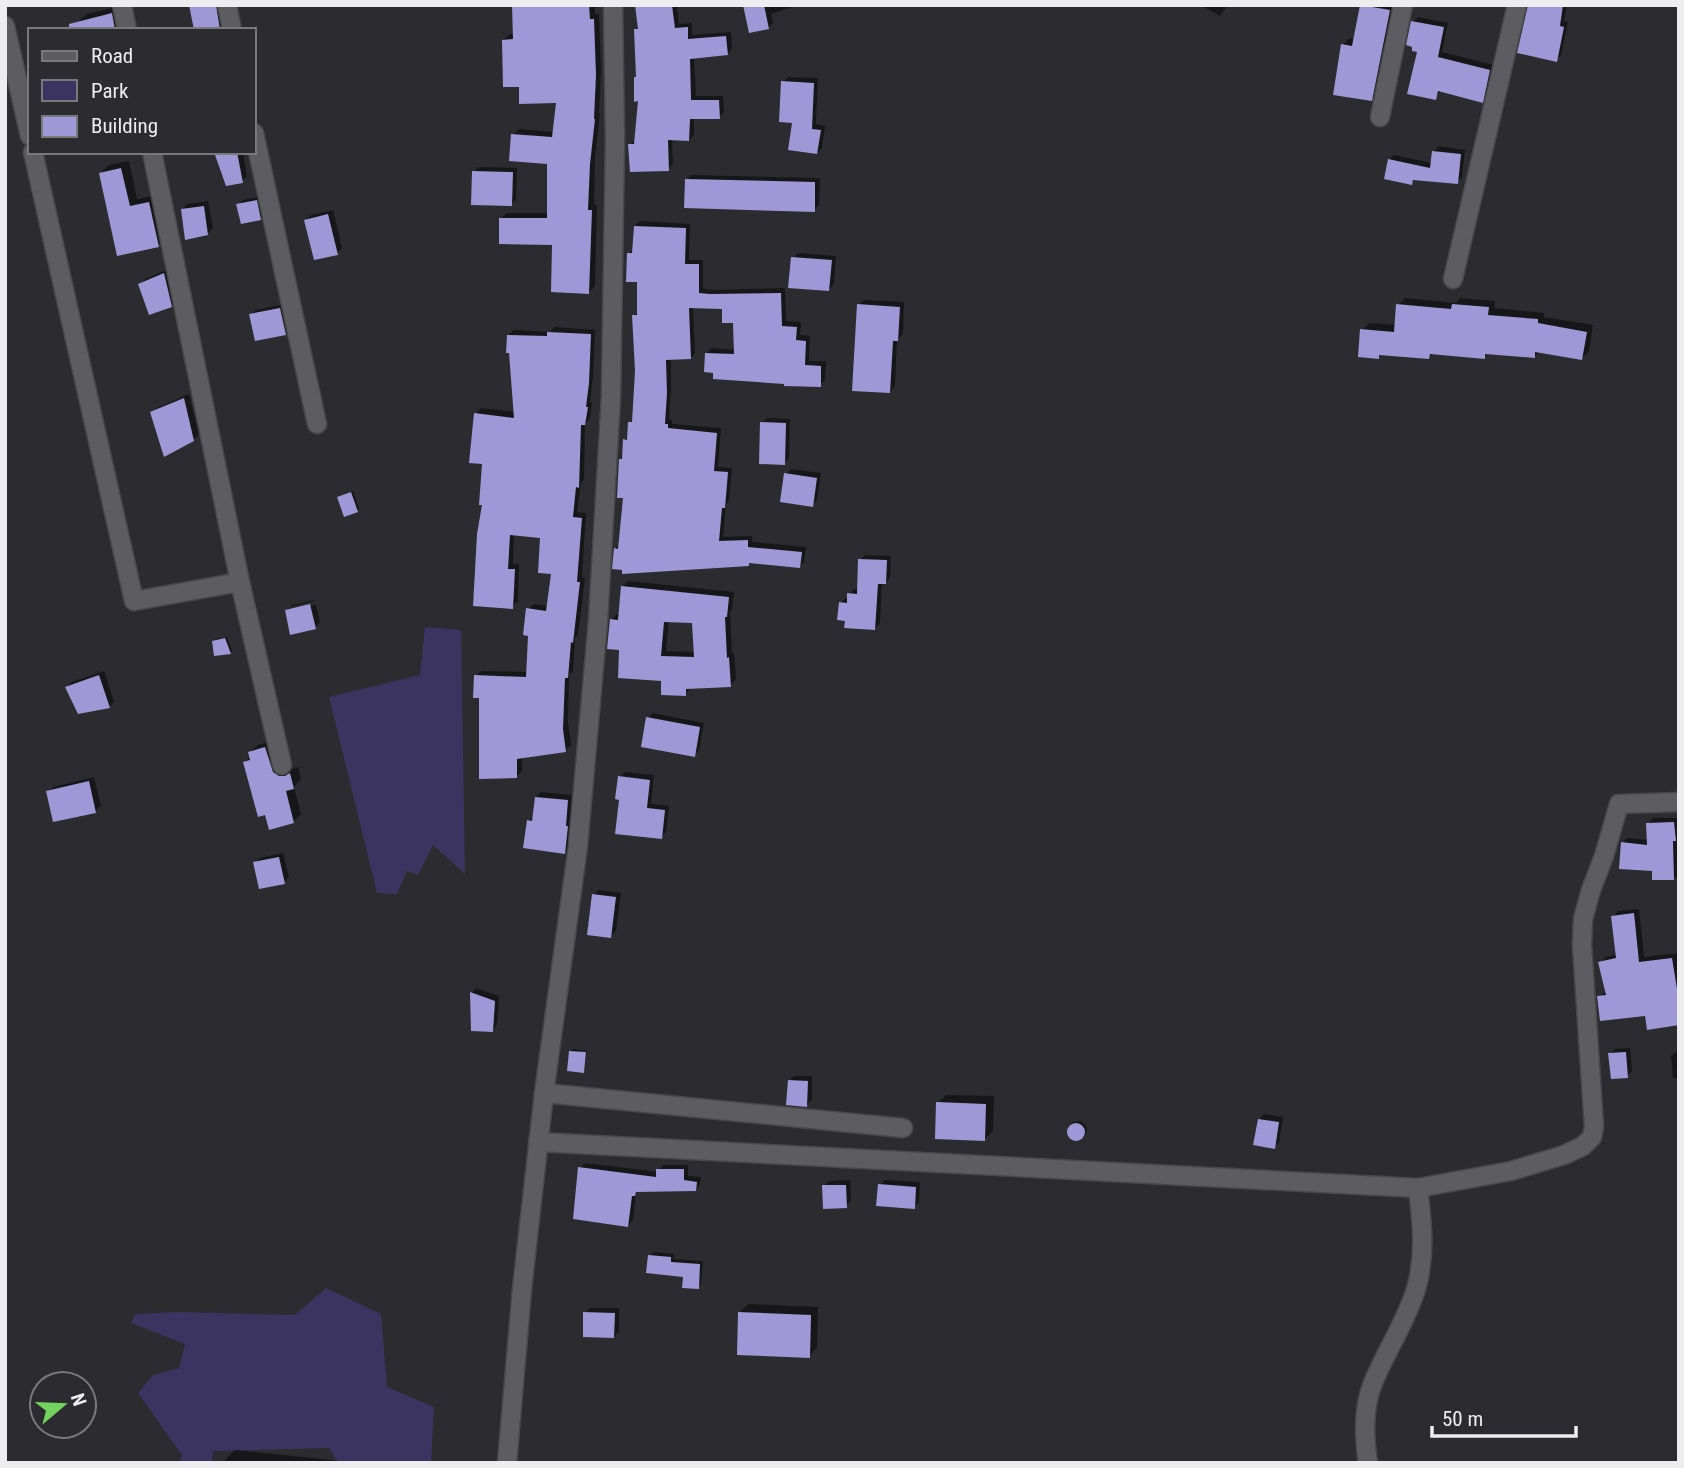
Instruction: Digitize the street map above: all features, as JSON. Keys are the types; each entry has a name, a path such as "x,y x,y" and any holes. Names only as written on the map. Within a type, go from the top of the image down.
{"street":[{"path":"122,5 127,28"},
{"path":"227,5 232,28"},
{"path":"507,1463 538,1142 578,846 598,621 611,396 615,139 613,5"},
{"path":"1380,117 1403,5"},
{"path":"1452,279 1517,5"},
{"path":"5,26 28,127"},
{"path":"256,143 317,424"},
{"path":"33,154 134,601 240,582"},
{"path":"152,154 240,582 282,765"},
{"path":"538,1142 1418,1188 1511,1171 1564,1155 1583,1146 1592,1137 1594,1127 1582,945 1583,919 1619,804 1679,802"},
{"path":"544,1093 903,1128"},
{"path":"1368,1463 1365,1443 1372,1385 1415,1291 1422,1262 1423,1237 1418,1188"}],"green space":[{"path":"425,627 461,630 465,874 433,845 418,875 407,871 397,894 377,893 329,697 420,675"},
{"path":"326,1288 381,1314 387,1387 434,1407 431,1463 338,1463 329,1448 213,1451 212,1463 179,1463 182,1455 138,1393 153,1375 179,1368 185,1344 131,1323 135,1314 176,1312 295,1315"}],"building":[{"path":"189,5 216,5 220,28 194,28"},
{"path":"512,5 589,5 590,19 594,19 596,75 588,210 592,210 589,294 551,292 552,245 499,244 499,218 547,218 547,164 509,161 511,134 552,137 556,103 519,104 519,87 503,87 502,40 513,39"},
{"path":"635,5 672,5 675,28 688,27 688,39 726,36 728,55 690,59 691,100 719,100 720,119 690,119 689,141 668,140 669,171 630,172 628,144 634,144 638,101 634,102 634,29 638,29"},
{"path":"743,5 764,5 769,29 749,33"},
{"path":"1360,5 1390,10 1372,101 1333,95 1341,44 1352,46"},
{"path":"1528,5 1563,5 1560,26 1564,27 1557,62 1517,53"},
{"path":"112,13 115,28 69,28 69,24"},
{"path":"1411,21 1444,27 1438,57 1490,70 1483,103 1438,91 1436,100 1407,94 1417,52 1406,45"},
{"path":"781,81 814,83 812,129 821,130 817,154 788,150 792,123 779,122"},
{"path":"1432,151 1461,154 1458,184 1413,180 1412,185 1384,179 1388,159 1430,168"},
{"path":"215,154 237,154 243,183 226,186"},
{"path":"121,168 130,206 149,202 159,247 117,256 99,173"},
{"path":"472,171 513,172 512,206 471,205"},
{"path":"685,179 815,182 815,212 684,208"},
{"path":"257,200 261,220 241,224 236,204"},
{"path":"204,206 208,235 185,240 181,209"},
{"path":"328,214 338,255 314,260 304,220"},
{"path":"634,226 686,228 685,264 699,264 699,293 781,293 782,326 797,327 796,340 806,341 805,365 821,366 821,387 713,379 713,373 704,372 705,353 734,354 733,323 722,323 722,309 689,308 691,359 666,360 665,424 668,424 668,428 717,433 714,471 728,472 719,541 748,540 748,547 802,552 800,568 749,563 749,566 622,574 622,570 612,569 614,548 618,549 623,498 617,498 619,459 622,459 623,439 627,440 628,422 632,422 635,371 632,315 637,315 637,282 626,282 627,253 632,253"},
{"path":"791,257 832,260 829,291 788,288"},
{"path":"164,273 172,307 149,315 138,284"},
{"path":"857,304 900,307 898,341 893,341 890,393 852,391"},
{"path":"1396,304 1451,309 1452,304 1489,307 1488,315 1538,319 1538,323 1587,332 1582,360 1535,352 1535,358 1485,354 1485,359 1430,354 1429,359 1379,355 1379,359 1358,357 1360,329 1394,332"},
{"path":"280,308 286,335 255,341 249,314"},
{"path":"547,332 591,334 588,407 585,425 581,425 579,488 576,487 573,517 582,518 577,582 580,582 568,678 565,678 563,729 566,752 517,759 517,778 479,779 479,698 473,698 474,675 526,677 528,636 523,635 526,608 546,611 551,574 538,573 540,538 510,535 508,569 515,569 513,609 473,606 477,534 482,505 479,505 482,464 469,463 474,413 514,418 509,353 506,353 507,335 547,336"},
{"path":"184,398 194,441 164,457 150,412"},
{"path":"760,422 786,423 785,465 759,464"},
{"path":"784,473 817,478 813,507 780,502"},
{"path":"351,492 358,512 344,517 337,497"},
{"path":"858,559 887,560 886,584 878,584 875,630 844,628 845,621 837,620 839,602 847,603 847,593 857,594"},
{"path":"621,586 729,597 725,617 731,687 686,689 686,696 661,695 661,681 618,678 619,650 607,649 610,619 618,620","holes":["664,622 692,623 694,657 661,656"]},
{"path":"310,604 316,629 290,635 285,610"},
{"path":"225,638 231,654 214,656 212,641"},
{"path":"99,675 110,708 78,714 65,687"},
{"path":"646,717 700,727 695,757 641,747"},
{"path":"265,747 273,772 279,776 290,773 294,789 286,791 294,823 269,830 265,815 258,817 243,762 250,760 248,752"},
{"path":"618,776 650,780 647,808 665,810 662,839 615,834 619,800 615,799"},
{"path":"89,781 96,813 53,822 46,791"},
{"path":"535,797 568,800 565,854 523,848 527,820 532,821"},
{"path":"1674,822 1674,880 1652,880 1652,871 1619,869 1621,842 1647,845 1646,823"},
{"path":"279,857 285,884 259,889 253,862"},
{"path":"592,894 616,897 611,938 587,935"},
{"path":"1634,913 1639,962 1672,958 1679,994 1679,1025 1647,1030 1645,1016 1600,1021 1597,996 1606,995 1598,962 1616,958 1611,916"},
{"path":"470,992 495,1001 493,1032 471,1031"},
{"path":"569,1051 586,1052 584,1073 567,1071"},
{"path":"1626,1052 1628,1078 1611,1079 1608,1053"},
{"path":"788,1080 808,1081 807,1107 786,1105"},
{"path":"936,1102 986,1104 985,1141 935,1139"},
{"path":"1258,1119 1279,1122 1275,1149 1253,1145"},
{"path":"1072,1123 1080,1123 1085,1132 1083,1139 1072,1141 1067,1136 1067,1128"},
{"path":"578,1167 656,1177 656,1169 684,1169 684,1180 697,1182 696,1191 636,1192 635,1196 632,1196 628,1227 573,1219"},
{"path":"878,1184 916,1187 915,1209 876,1206"},
{"path":"822,1185 846,1185 847,1208 823,1209"},
{"path":"648,1255 671,1257 671,1262 700,1264 699,1289 682,1288 683,1277 646,1273"},
{"path":"583,1312 615,1313 614,1338 583,1337"},
{"path":"738,1312 811,1315 810,1358 737,1355"}]}
